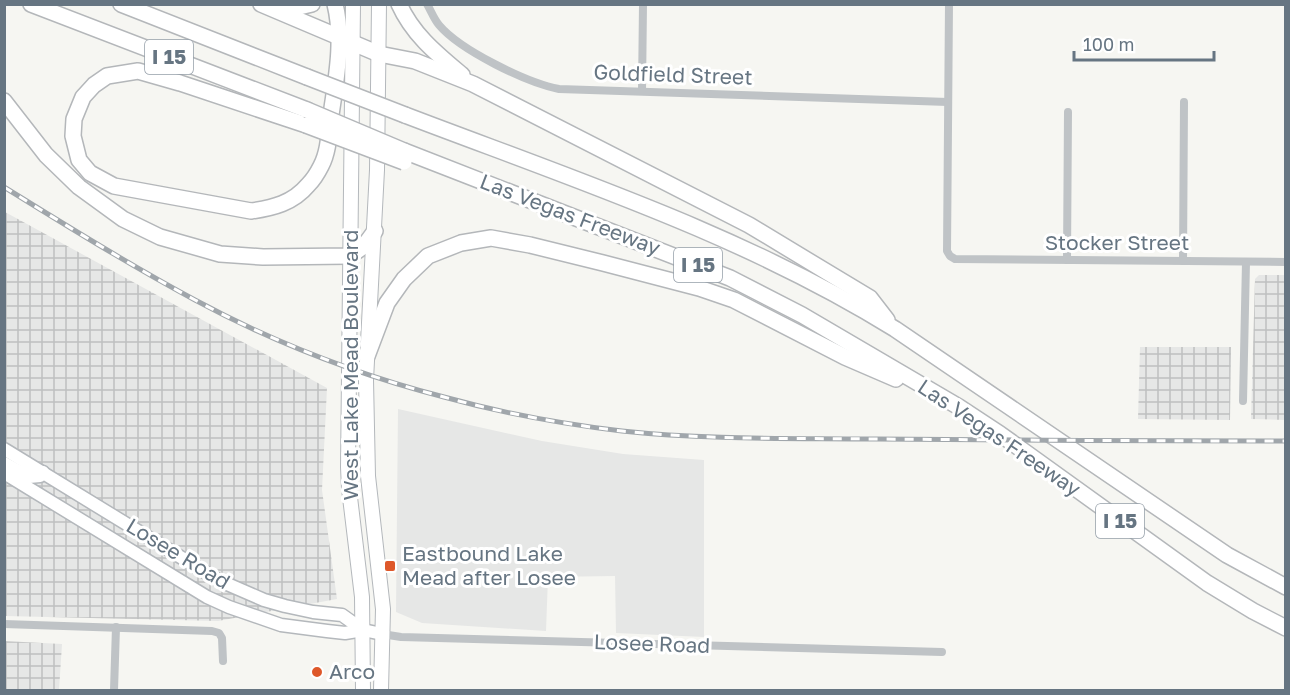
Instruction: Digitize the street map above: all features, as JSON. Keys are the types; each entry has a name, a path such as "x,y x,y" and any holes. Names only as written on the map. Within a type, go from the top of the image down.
{"highway":[{"name":"Las Vegas Freeway","path":"31,4 306,118 404,156 421,158 730,278 802,315 959,407 1207,583 1286,628"},
{"name":"Las Vegas Freeway","path":"121,4 658,212 738,247 841,297 895,329 1227,555 1286,587"},
{"path":"262,5 270,4"},
{"path":"278,4 295,8 312,4"},
{"path":"306,118 138,71 107,75 94,85 83,97 74,119 73,136 79,160 90,173 114,186 251,211 289,202 308,185 322,165 327,147 339,57 338,17 335,4"},
{"path":"399,4 431,50 473,84"},
{"path":"262,5 379,54 415,61 473,84 749,225 870,298 895,329"},
{"path":"4,101 46,155 79,187 123,219 160,237 219,254 263,257 350,256 364,246 375,231"},
{"path":"367,356 387,303 404,279 428,256 461,243 491,238 530,244 699,288 734,300 845,357 959,407"}],"main road":[{"name":"West Lake Mead Boulevard","path":"353,4 348,478 362,597 363,690"},
{"name":"West Lake Mead Boulevard","path":"379,4 375,231 367,356 368,476 382,597 381,690"},
{"name":"Losee Road","path":"4,448 218,580 264,600 285,606 342,615 363,630"},
{"path":"4,463 29,477 40,476 43,472"},
{"name":"Losee Road","path":"4,473 207,597 230,607 292,627 345,633 363,630 382,634"}],"street":[{"name":"Goldfield Street","path":"426,4 439,25 462,45 526,79 559,89 948,102"},
{"path":"642,92 643,4"},
{"path":"948,102 949,4"},
{"name":"Stocker Street","path":"948,102 947,251 956,259 1286,262"},
{"path":"1183,261 1184,102"},
{"path":"1067,260 1068,112"},
{"path":"1243,401 1246,262"},
{"path":"4,624 219,633 222,638 223,661"},
{"path":"114,690 116,627"},
{"name":"Losee Road","path":"382,634 400,637 942,652"}],"shaded area":[{"path":"5,212 327,388 322,490 337,599 218,621 5,616"},
{"path":"1259,275 1285,275 1285,420 1251,419 1255,279"},
{"path":"1140,347 1231,347 1230,420 1138,419"},
{"path":"398,409 542,441 623,454 704,460 704,637 616,633 615,576 548,577 546,631 422,623 396,612"},
{"path":"4,641 62,644 59,690 5,690"}],"railway":[{"path":"4,187 171,287 255,330 348,368 466,403 532,417 622,431 717,437 1286,441"}],"place":[{"name":"Eastbound Lake Mead after Losee","path":"390,566"},
{"name":"Arco","path":"317,672"}]}
